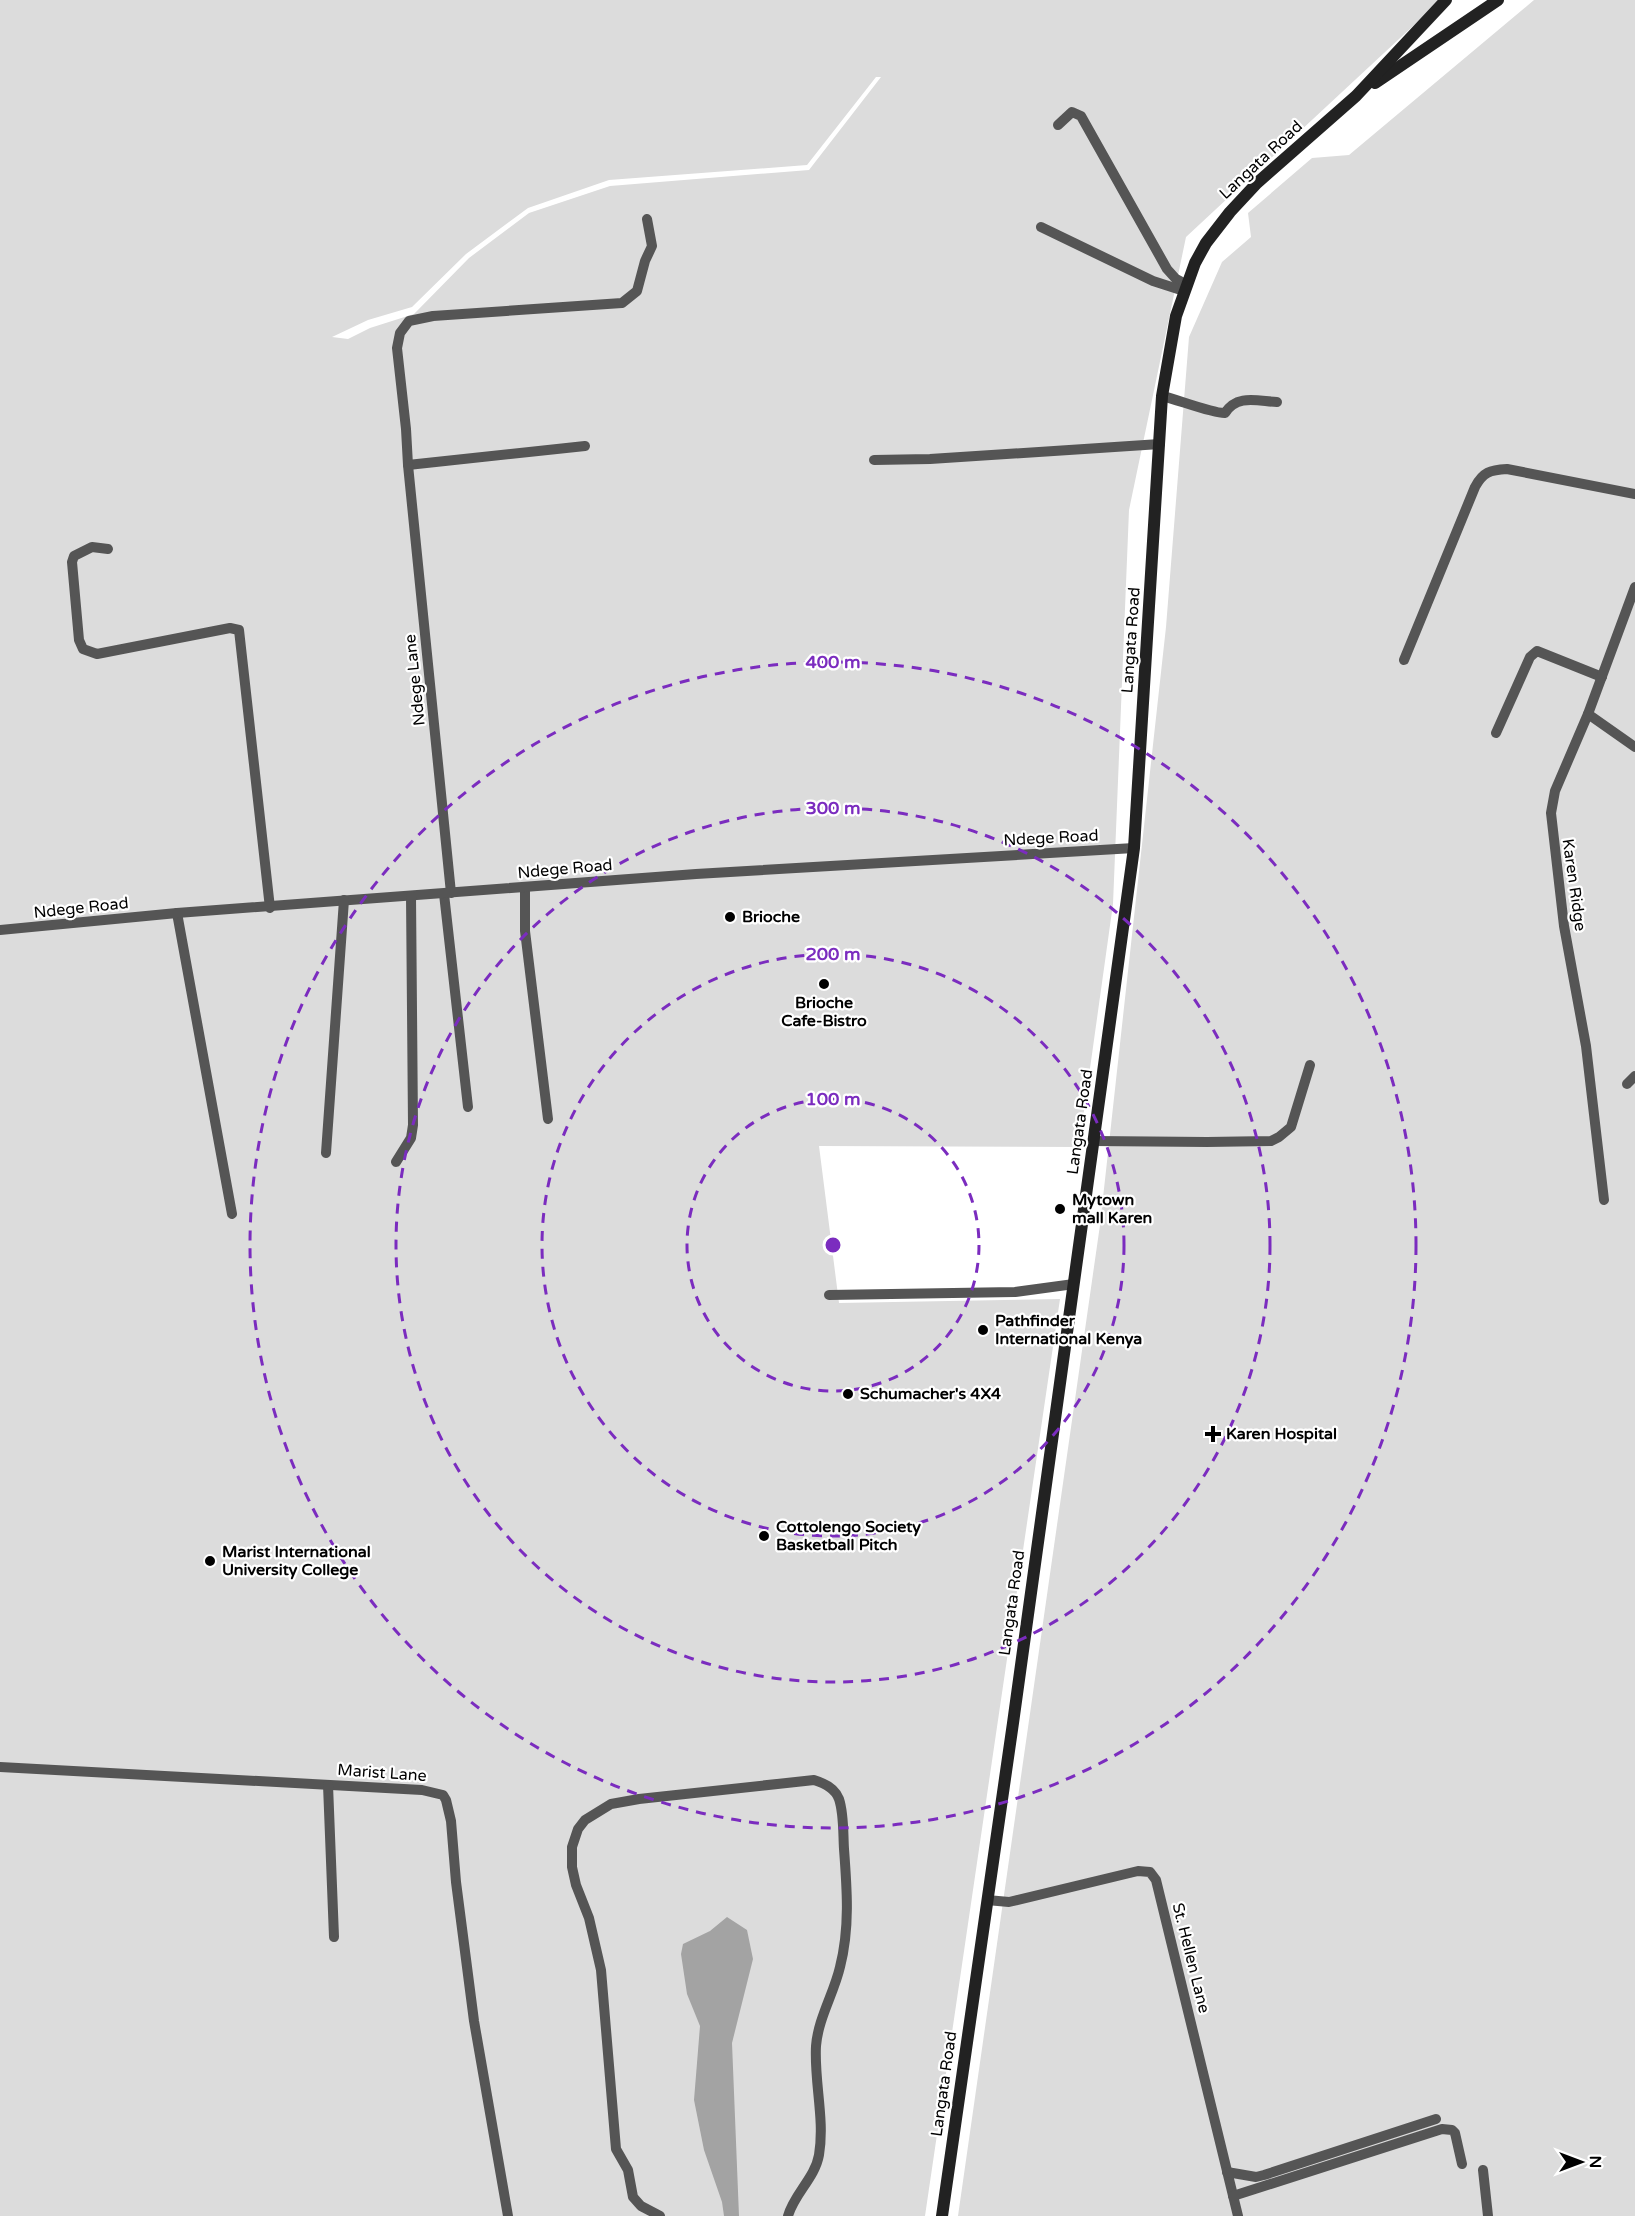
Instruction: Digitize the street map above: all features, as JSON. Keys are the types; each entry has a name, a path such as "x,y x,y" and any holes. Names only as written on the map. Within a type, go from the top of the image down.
{"main road":[{"name":"Langata Road","path":"942,2216 1134,848 1162,396 1176,316 1185,288 1206,243 1230,212 1257,183 1356,96 1446,0"},
{"name":"Langata Road","path":"1356,96 1498,0"}],"street":[{"path":"1058,125 1072,112 1082,116 1167,269 1185,288"},
{"name":"Ndege Lane","path":"468,1107 397,348 400,333 404,325 415,319 433,316 622,303 637,291 645,261 652,246 648,219"},
{"path":"1041,227 1153,281 1185,288"},
{"path":"1162,396 1194,404 1217,413 1225,413 1230,404 1237,400 1277,402"},
{"path":"874,460 930,459 1160,444"},
{"path":"408,465 585,446"},
{"path":"1404,660 1481,476 1490,470 1507,470 1635,494"},
{"path":"108,549 92,547 74,556 72,562 79,640 82,649 97,654 230,628 239,630 270,908"},
{"name":"Karen Ridge","path":"1604,1200 1586,1046 1564,926 1551,813 1555,791 1588,714 1635,586"},
{"path":"1496,733 1530,657 1537,651 1602,677"},
{"path":"1588,714 1635,747"},
{"name":"Ndege Road","path":"0,930 177,913 270,908 344,900 696,873 1134,848"},
{"path":"525,887 525,931 548,1119"},
{"path":"396,1162 411,1138 413,1125 411,896"},
{"path":"326,1153 344,900"},
{"path":"177,913 232,1214"},
{"path":"1093,1141 1207,1143 1271,1141 1280,1137 1291,1127 1310,1065"},
{"path":"1627,1084 1635,1076"},
{"path":"829,1295 1015,1292 1074,1284"},
{"name":"Marist Lane","path":"0,1767 422,1790 443,1795 452,1821 456,1882 474,2021 508,2216"},
{"path":"660,2216 641,2206 633,2197 628,2170 616,2150 601,1970 589,1918 576,1885 572,1867 572,1847 578,1829 585,1820 599,1810 621,1802 814,1780 829,1786 838,1799 844,1848 848,1928 841,1966 821,2023 816,2046 820,2117 819,2157 788,2216"},
{"path":"328,1785 334,1937"},
{"name":"St. Hellen Lane","path":"987,1900 1010,1902 1138,1871 1150,1872 1154,1876 1238,2216"},
{"path":"1227,2172 1264,2175 1436,2119"},
{"path":"1233,2196 1442,2129 1452,2130 1455,2133 1462,2164"},
{"path":"1483,2170 1488,2216"}],"shaded area":[{"path":"0,0 1441,0 1186,237 1129,510 1113,904 1079,1147 819,1146 839,1303 1060,1299 925,2216 0,2216","holes":["876,77 881,77 809,170 610,186 529,213 469,258 414,314 370,328 348,339 332,337 368,320 412,307 466,254 528,208 609,180 807,165"]},
{"path":"1534,0 1635,0 1635,2216 958,2216 1100,1225 1166,627 1189,337 1222,262 1251,237 1248,213 1312,158 1349,155"},
{"path":"727,1917 747,1930 753,1959 732,2043 739,2216 724,2216 722,2202 704,2150 694,2100 700,2026 687,1994 681,1954 683,1944 710,1931"}],"place":[{"name":"Brioche","path":"730,917"},
{"name":"Brioche Cafe-Bistro","path":"824,984"},
{"name":"Mytown mall Karen","path":"1060,1209"},
{"name":"Pathfinder International Kenya","path":"983,1330"},
{"name":"Schumacher's 4X4","path":"848,1394"},
{"name":"Karen Hospital","path":"1213,1434"},
{"name":"Cottolengo Society Basketball Pitch","path":"764,1536"},
{"name":"Marist International University College","path":"210,1561"}]}
